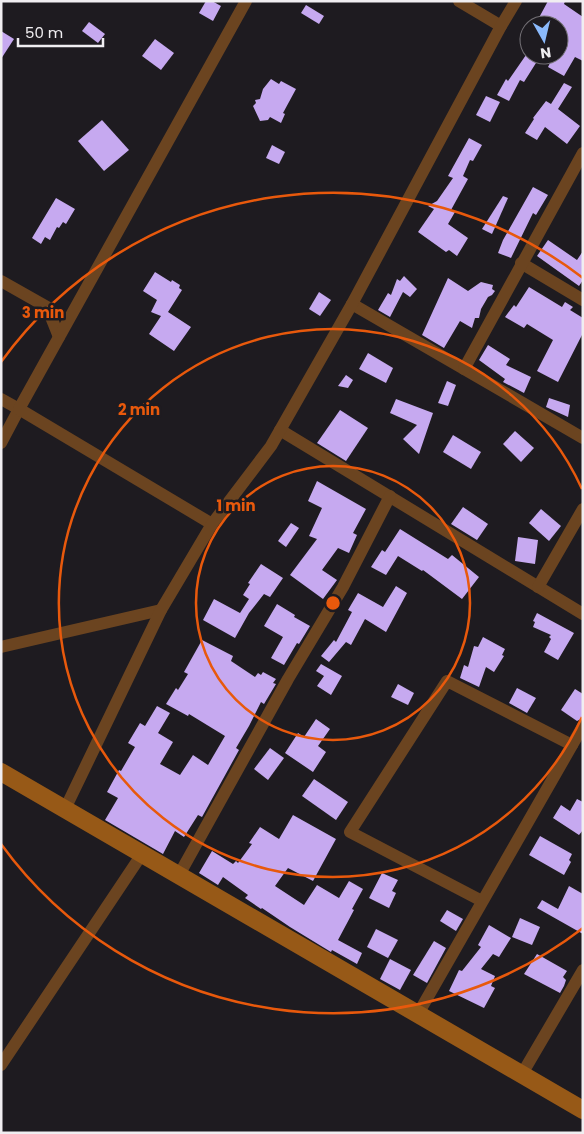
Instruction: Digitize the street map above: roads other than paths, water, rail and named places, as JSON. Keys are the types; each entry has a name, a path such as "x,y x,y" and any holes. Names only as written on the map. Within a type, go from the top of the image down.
{"street":[{"path":"1,443 246,1"},
{"path":"459,1 501,26"},
{"path":"65,809 162,610 212,524 271,446 352,304 516,1"},
{"path":"464,369 583,153"},
{"path":"522,263 583,300"},
{"path":"1,281 47,307 59,337"},
{"path":"352,304 583,438"},
{"path":"1,399 212,524"},
{"path":"280,430 583,614"},
{"path":"179,875 288,679 343,587 390,496"},
{"path":"538,587 583,509"},
{"path":"1,647 162,610"},
{"path":"482,901 350,832 447,681 572,745"},
{"path":"418,1014 583,726"},
{"path":"1,772 583,1110"},
{"path":"1,1065 142,854"},
{"path":"522,1074 583,970"}]}
